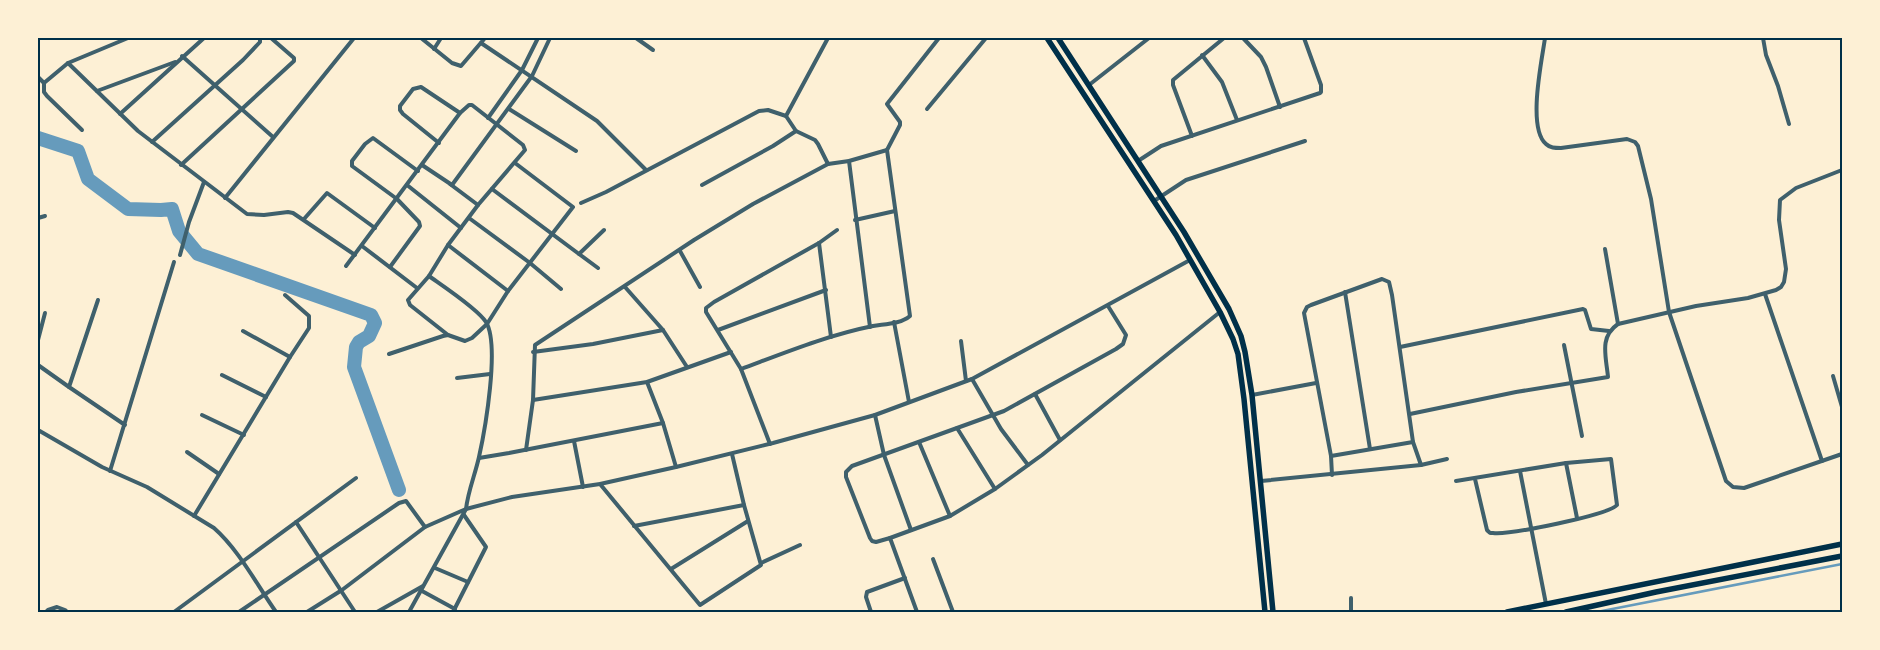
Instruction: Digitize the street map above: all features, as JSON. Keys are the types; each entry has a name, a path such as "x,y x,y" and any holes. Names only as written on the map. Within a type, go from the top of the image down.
{"main road":[{"path":"1058,38 1184,232 1229,310 1244,345 1252,395 1273,612"},
{"path":"1050,39 1190,260 1220,312 1238,354 1265,612"},
{"path":"1507,612 1842,544"},
{"path":"1566,612 1656,592 1842,556"}],"street":[{"path":"44,83 68,63 128,38"},
{"path":"120,114 204,38"},
{"path":"152,142 214,84 243,60 260,42 260,38"},
{"path":"181,165 294,59 271,38"},
{"path":"225,198 354,38"},
{"path":"421,38 452,63 461,66 485,38"},
{"path":"434,49 441,38"},
{"path":"488,118 522,70 538,38"},
{"path":"447,182 452,186 510,108 532,76 550,38"},
{"path":"636,38 643,40 653,50"},
{"path":"786,116 828,38"},
{"path":"741,369 831,337 908,318 910,310 887,150 900,125 887,104 939,38"},
{"path":"927,109 986,38"},
{"path":"1089,85 1149,38"},
{"path":"1192,136 1172,83 1175,77 1224,38"},
{"path":"1243,38 1261,57 1280,107"},
{"path":"1138,161 1161,146 1321,92 1315,63 1304,38"},
{"path":"1545,38 1536,104 1538,128 1541,138 1546,144 1555,148 1627,139 1635,142 1638,146 1651,199 1669,312 1723,476 1729,485 1738,488 1751,486 1842,454"},
{"path":"1764,38 1766,55 1778,86 1789,124"},
{"path":"481,43 598,122 646,170"},
{"path":"1202,55 1222,82 1237,120"},
{"path":"182,56 243,108 273,137"},
{"path":"97,91 177,62"},
{"path":"68,63 120,114 152,142 247,214 264,215 288,212 304,218 355,255"},
{"path":"38,78 44,83"},
{"path":"44,83 44,92 47,96 82,130"},
{"path":"439,142 403,114 400,106 413,89 421,87 460,113"},
{"path":"346,266 460,113 469,104 472,105 525,147 523,153 515,162 478,205 468,218 448,245 430,276 409,299 408,303 448,335 468,341 487,324 508,291 573,207 515,162"},
{"path":"510,108 576,151"},
{"path":"581,203 606,192 764,109 786,116 796,131 815,140 828,164"},
{"path":"702,185 773,146 796,131"},
{"path":"390,268 420,226 418,219 397,199 352,166 352,162 370,139 374,138 418,171"},
{"path":"1154,201 1186,180 1305,140"},
{"path":"526,450 533,400 534,352 535,345 538,342 753,204 828,164 849,161 887,150"},
{"path":"849,161 870,326"},
{"path":"422,165 478,205"},
{"path":"1410,414 1516,392 1608,377 1605,343 1609,331 1618,324 1669,312 1765,294 1776,290 1781,286 1786,277 1778,206 1780,200 1796,188 1842,170"},
{"path":"180,254 189,222 204,182"},
{"path":"407,185 461,228"},
{"path":"492,189 598,268"},
{"path":"304,218 328,193 375,228"},
{"path":"855,220 895,211"},
{"path":"38,218 45,216"},
{"path":"468,218 530,263 561,289"},
{"path":"579,254 604,230"},
{"path":"770,444 741,369 706,312 708,306 819,243 837,230"},
{"path":"819,243 831,337"},
{"path":"448,245 508,291"},
{"path":"362,246 418,288"},
{"path":"1605,249 1618,324"},
{"path":"680,251 700,287"},
{"path":"307,612 342,590 425,527 466,509 512,498 600,484 676,467 732,454 875,415 972,379 1190,260"},
{"path":"110,471 174,262"},
{"path":"409,612 466,509 467,497 479,458 488,398 492,352 487,324 476,312 430,276"},
{"path":"1332,474 1331,456 1304,312 1307,307 1377,280 1388,280 1392,295 1413,442 1421,465"},
{"path":"625,287 663,330 688,367"},
{"path":"718,330 826,290"},
{"path":"1345,292 1370,449"},
{"path":"1765,294 1822,461"},
{"path":"194,516 309,328 309,316 285,295"},
{"path":"70,386 98,300"},
{"path":"1108,306 1126,335 1123,344 1035,394 992,415 852,466 846,474 872,541 876,542 890,538 950,516 995,489 1060,440 1220,312"},
{"path":"1400,347 1583,309 1591,329 1609,331"},
{"path":"38,340 45,313"},
{"path":"894,322 908,402"},
{"path":"534,352 593,344 663,330"},
{"path":"243,331 290,357"},
{"path":"390,354 448,335"},
{"path":"961,342 966,381"},
{"path":"1564,345 1582,436"},
{"path":"533,400 647,382 731,352"},
{"path":"38,365 125,424"},
{"path":"457,378 490,374"},
{"path":"222,376 266,397"},
{"path":"1833,376 1842,407"},
{"path":"972,379 1001,429 1028,464"},
{"path":"647,382 663,423 676,467"},
{"path":"1252,395 1316,383"},
{"path":"1035,394 1060,440"},
{"path":"202,415 244,435"},
{"path":"875,415 884,454 911,530"},
{"path":"479,458 663,423"},
{"path":"957,428 995,489"},
{"path":"38,430 110,471 147,487 214,528 224,536 243,561 276,612"},
{"path":"574,441 583,487"},
{"path":"919,442 950,516"},
{"path":"1331,456 1413,442"},
{"path":"187,452 220,474"},
{"path":"732,454 748,521 761,563"},
{"path":"1261,481 1421,465 1447,459"},
{"path":"1456,481 1611,459 1617,505 1612,509 1531,529 1501,533 1489,532 1484,522 1475,479"},
{"path":"1566,464 1578,518"},
{"path":"1520,471 1546,604"},
{"path":"174,612 356,478"},
{"path":"600,484 700,605 760,567 761,563 800,545"},
{"path":"240,612 399,503 406,501 425,527"},
{"path":"634,526 744,505"},
{"path":"422,590 454,611 486,547 464,515"},
{"path":"671,569 748,521"},
{"path":"296,522 355,612"},
{"path":"890,538 917,612"},
{"path":"934,559 953,612"},
{"path":"435,568 468,582"},
{"path":"871,612 866,597 867,592 904,578"},
{"path":"377,612 424,585"},
{"path":"1351,598 1352,612"},
{"path":"46,612 57,607 67,612"}],"waterway":[{"path":"38,138 78,151 88,179 128,209 172,209 179,231 198,254 371,315 375,323 369,336 359,342 356,347 354,367 399,490"},
{"path":"1597,612 1842,564"}]}
